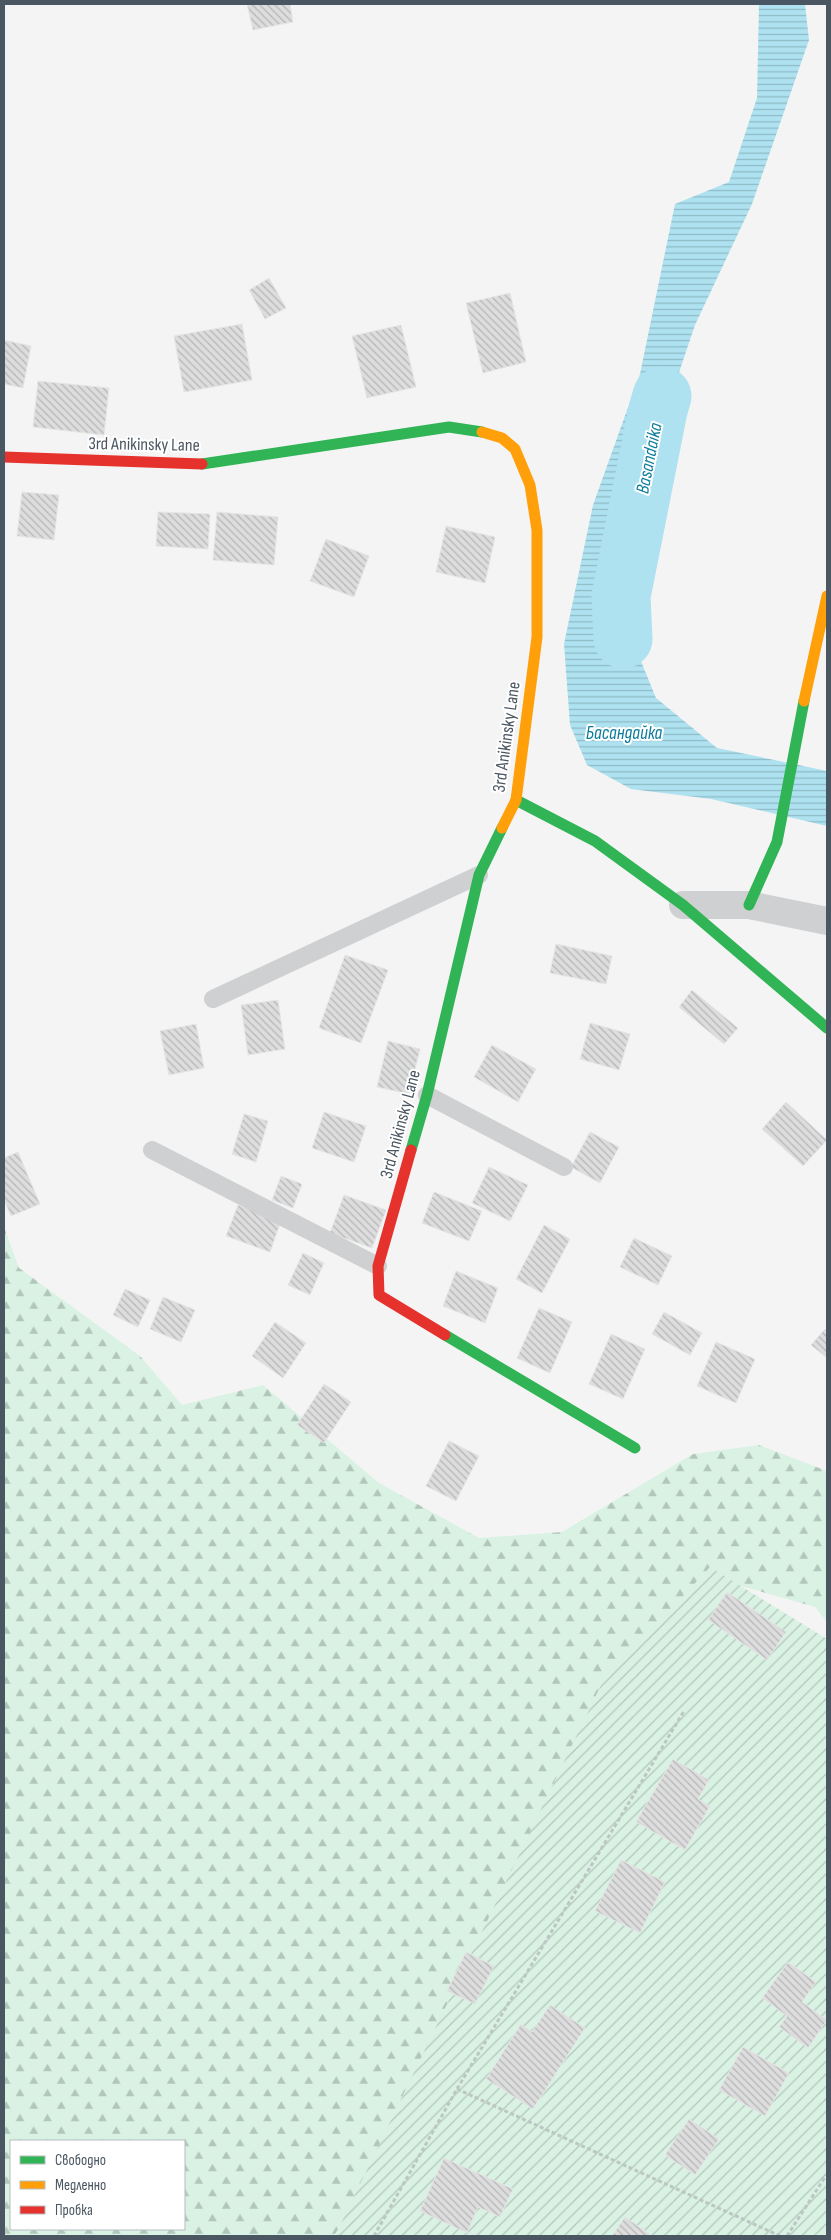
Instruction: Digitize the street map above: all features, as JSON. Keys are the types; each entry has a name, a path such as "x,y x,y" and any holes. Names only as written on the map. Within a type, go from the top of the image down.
{"street":[{"name":"3rd Anikinsky Lane","path":"4,457 194,466 449,427 486,433 502,438 515,449 530,485 538,530 537,637 516,800 479,875 427,1095 378,1266 379,1294 635,1448"},
{"path":"749,905 777,842 827,596"},
{"path":"516,800 595,841 683,905 827,1028"},
{"path":"683,905 749,905 827,921"}],"lane":[{"path":"213,999 479,875"},
{"path":"427,1095 564,1167"},
{"path":"152,1150 378,1266"}],"path":[{"path":"374,2236 457,2089 684,1712"},
{"path":"457,2089 780,2236"},
{"path":"787,2236 827,2174"}],"green space":[{"path":"4,1227 19,1268 140,1356 182,1405 263,1385 379,1483 479,1538 562,1532 693,1454 759,1445 827,1471 827,1622 815,1607 734,1584 334,2236 4,2236"},
{"path":"710,1567 827,1639 827,2236 335,2236 601,1685"}],"water":[{"name":"Басандайка","path":"759,4 805,4 809,40 752,204 695,325 628,524 627,627 656,698 717,748 827,771 827,826 711,799 631,789 587,765 570,725 564,644 593,505 640,374 675,204 729,182 757,98"}],"building":[{"path":"247,4 290,4 293,22 253,30"},
{"path":"269,278 286,308 265,319 249,290"},
{"path":"510,293 526,362 483,373 466,303"},
{"path":"242,324 252,380 184,392 174,336"},
{"path":"401,325 416,387 367,398 352,336"},
{"path":"4,340 31,346 23,388 4,384"},
{"path":"38,381 109,388 104,435 33,427"},
{"path":"22,492 59,495 54,540 17,536"},
{"path":"158,512 210,514 208,549 156,546"},
{"path":"217,512 278,517 274,565 213,560"},
{"path":"446,526 495,537 485,583 436,572"},
{"path":"326,539 369,556 354,597 310,581"},
{"path":"556,944 612,956 606,984 550,973"},
{"path":"345,955 388,970 361,1043 319,1028"},
{"path":"692,990 738,1028 724,1044 679,1007"},
{"path":"278,1000 285,1049 248,1055 241,1005"},
{"path":"590,1023 630,1034 619,1070 580,1059"},
{"path":"196,1024 204,1068 169,1075 160,1031"},
{"path":"388,1041 420,1049 409,1094 377,1087"},
{"path":"492,1045 536,1069 518,1102 474,1077"},
{"path":"786,1102 827,1140 803,1166 762,1129"},
{"path":"324,1112 366,1126 354,1162 312,1148"},
{"path":"244,1114 268,1121 256,1162 232,1154"},
{"path":"590,1132 619,1147 600,1183 571,1167"},
{"path":"18,1152 40,1204 11,1216 4,1200 4,1158"},
{"path":"489,1167 528,1185 510,1221 472,1203"},
{"path":"281,1176 302,1184 293,1208 272,1200"},
{"path":"434,1192 482,1211 469,1241 422,1223"},
{"path":"344,1195 386,1210 372,1248 330,1233"},
{"path":"238,1205 281,1221 270,1252 226,1236"},
{"path":"544,1225 570,1239 542,1293 516,1279"},
{"path":"634,1238 672,1256 658,1285 620,1267"},
{"path":"303,1253 324,1263 310,1295 288,1285"},
{"path":"456,1271 498,1288 485,1323 443,1306"},
{"path":"125,1289 150,1300 138,1327 113,1315"},
{"path":"163,1297 195,1310 181,1342 150,1329"},
{"path":"539,1308 572,1322 550,1373 517,1358"},
{"path":"664,1312 702,1333 690,1355 652,1334"},
{"path":"275,1322 306,1343 283,1378 252,1356"},
{"path":"825,1329 827,1331 827,1358 811,1345"},
{"path":"611,1334 645,1349 623,1399 589,1384"},
{"path":"716,1342 755,1359 736,1403 697,1386"},
{"path":"324,1384 351,1402 324,1443 297,1425"},
{"path":"449,1441 479,1456 456,1501 426,1486"},
{"path":"727,1592 786,1632 767,1660 708,1620"},
{"path":"673,1759 709,1780 698,1799 710,1806 685,1850 636,1822"},
{"path":"621,1860 665,1882 640,1933 595,1911"},
{"path":"466,1952 494,1966 475,2004 447,1991"},
{"path":"788,1962 816,1982 802,2002 827,2020 808,2048 779,2027 787,2016 762,1998"},
{"path":"550,2005 585,2028 533,2109 486,2079 521,2024 532,2032"},
{"path":"743,2047 789,2073 765,2116 719,2090"},
{"path":"689,2119 719,2139 695,2175 665,2155"},
{"path":"444,2158 513,2189 500,2217 478,2207 467,2233 420,2211"},
{"path":"625,2217 650,2234 648,2236 612,2236"}],"waterway":[{"name":"Basandaika","path":"623,639 621,596 662,396"}],"traffic: fast":[{"path":"202,464 449,427 482,432"},
{"path":"749,905 777,842 804,701"},
{"path":"516,800 595,841 683,905 827,1028"},
{"path":"411,1150 427,1095 479,875 502,828"},
{"path":"445,1335 635,1448"}],"traffic: slow":[{"path":"482,432 502,438 515,449 530,485 537,530 537,637 516,800 502,828"},
{"path":"804,701 827,596"}],"traffic: jam":[{"path":"4,457 202,464"},
{"path":"411,1150 378,1266 379,1295 445,1335"}]}
